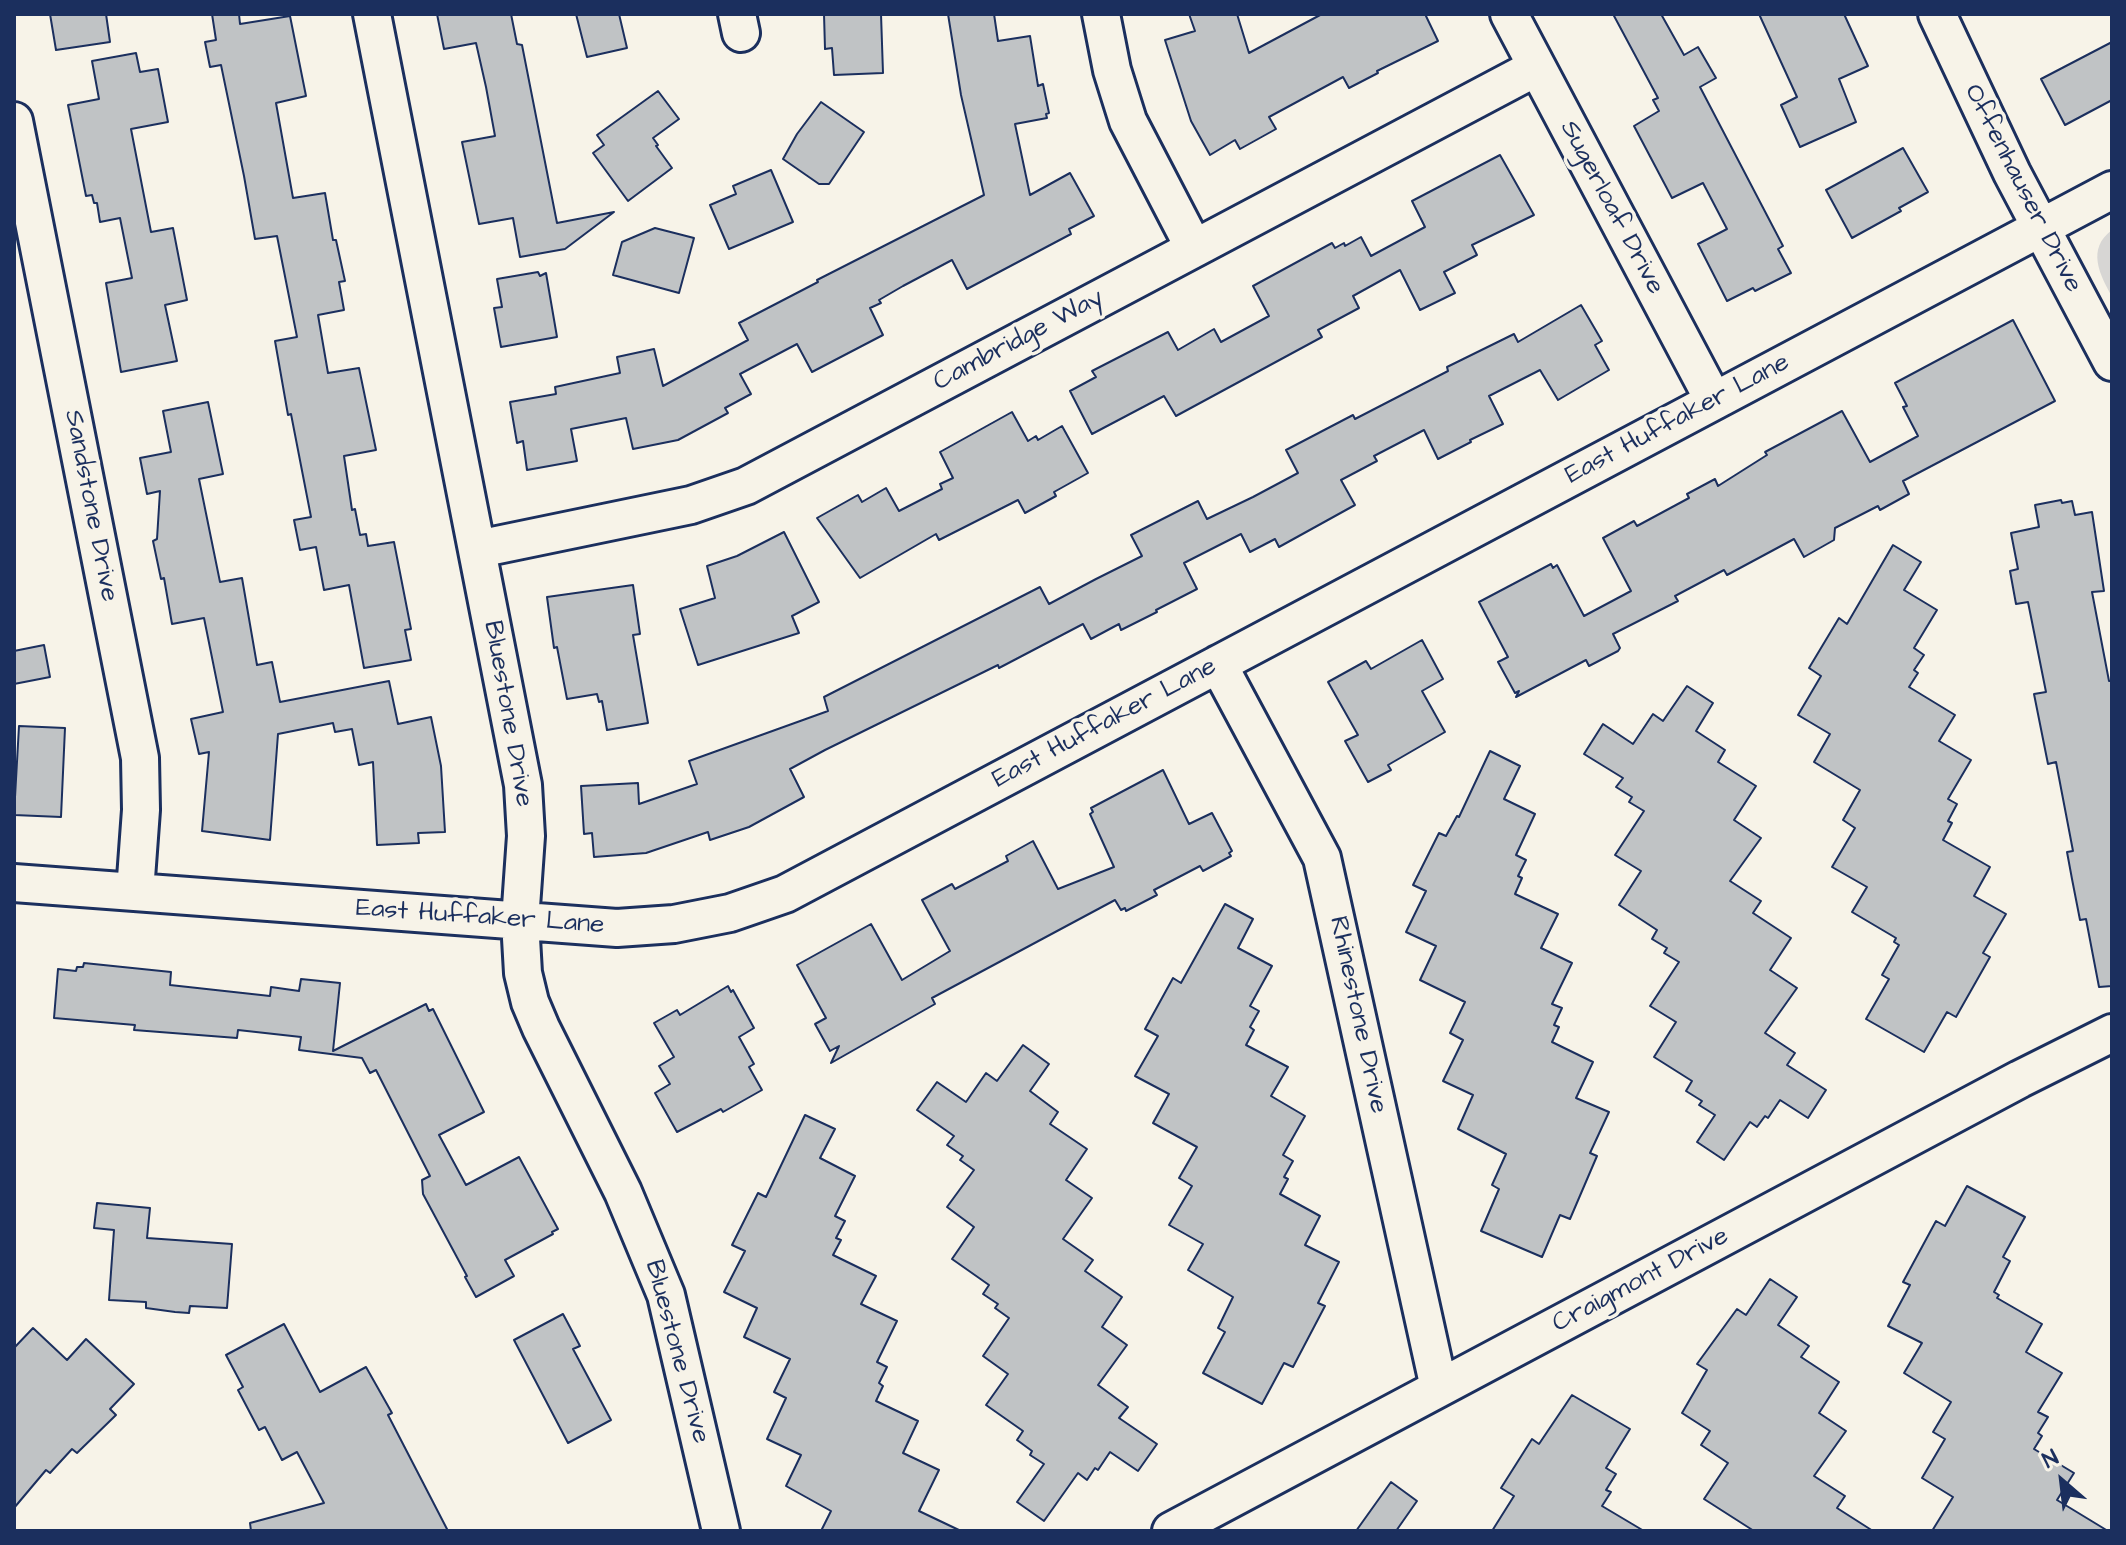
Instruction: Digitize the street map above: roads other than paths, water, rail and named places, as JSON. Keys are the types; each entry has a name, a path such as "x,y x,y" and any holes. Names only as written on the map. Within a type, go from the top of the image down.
{"street":[{"name":"Bluestone Drive","path":"372,14 523,785 526,836 520,921 523,973 535,1015 623,1192 666,1295 721,1531"},
{"path":"1101,14 1112,70 1128,121 1194,248"},
{"name":"Sugerloaf Drive","path":"1509,14 1714,401"},
{"name":"Offenhauser Drive","path":"1937,14 1967,81 2112,362"},
{"name":"Cambridge Way","path":"478,549 691,505 746,486 1537,67"},
{"name":"Sandstone Drive","path":"14,121 140,758 141,810 135,892"},
{"name":"East Huffaker Lane","path":"14,883 617,928 674,924 730,913 785,894 2112,190"},
{"name":"Rhinestone Drive","path":"1218,664 1322,858 1439,1388"},
{"name":"Craigmont Drive","path":"1171,1531 2112,1033"}]}
